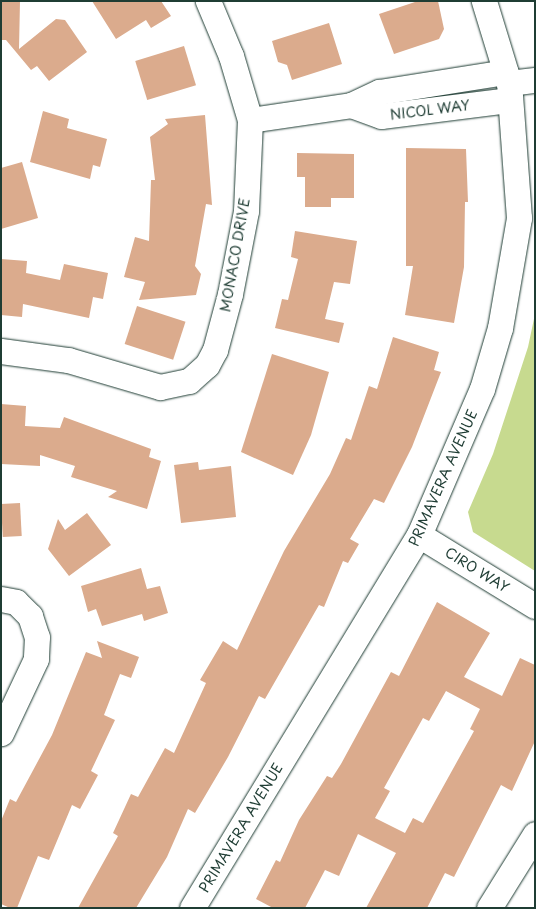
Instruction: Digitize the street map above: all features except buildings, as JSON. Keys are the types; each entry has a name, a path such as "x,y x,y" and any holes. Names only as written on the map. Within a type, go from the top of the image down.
{"street":[{"name":"MONACO DRIVE","path":"1,351 68,360 160,387 189,381 207,365 216,350 246,211 250,120 231,56 208,1"},
{"name":"PRIMAVERA AVENUE","path":"192,908 419,535 482,390 500,328 519,218 508,85 484,1"},
{"name":"NICOL WAY","path":"250,120 351,105 379,92 508,85 535,80"},
{"name":"CIRO WAY","path":"419,535 535,606"},
{"path":"1,599 16,602 30,616 37,637 36,659 1,733"},
{"path":"488,908 535,834"}],"green space":[{"path":"535,314 535,571 473,532 468,512 493,454 528,347"}]}
